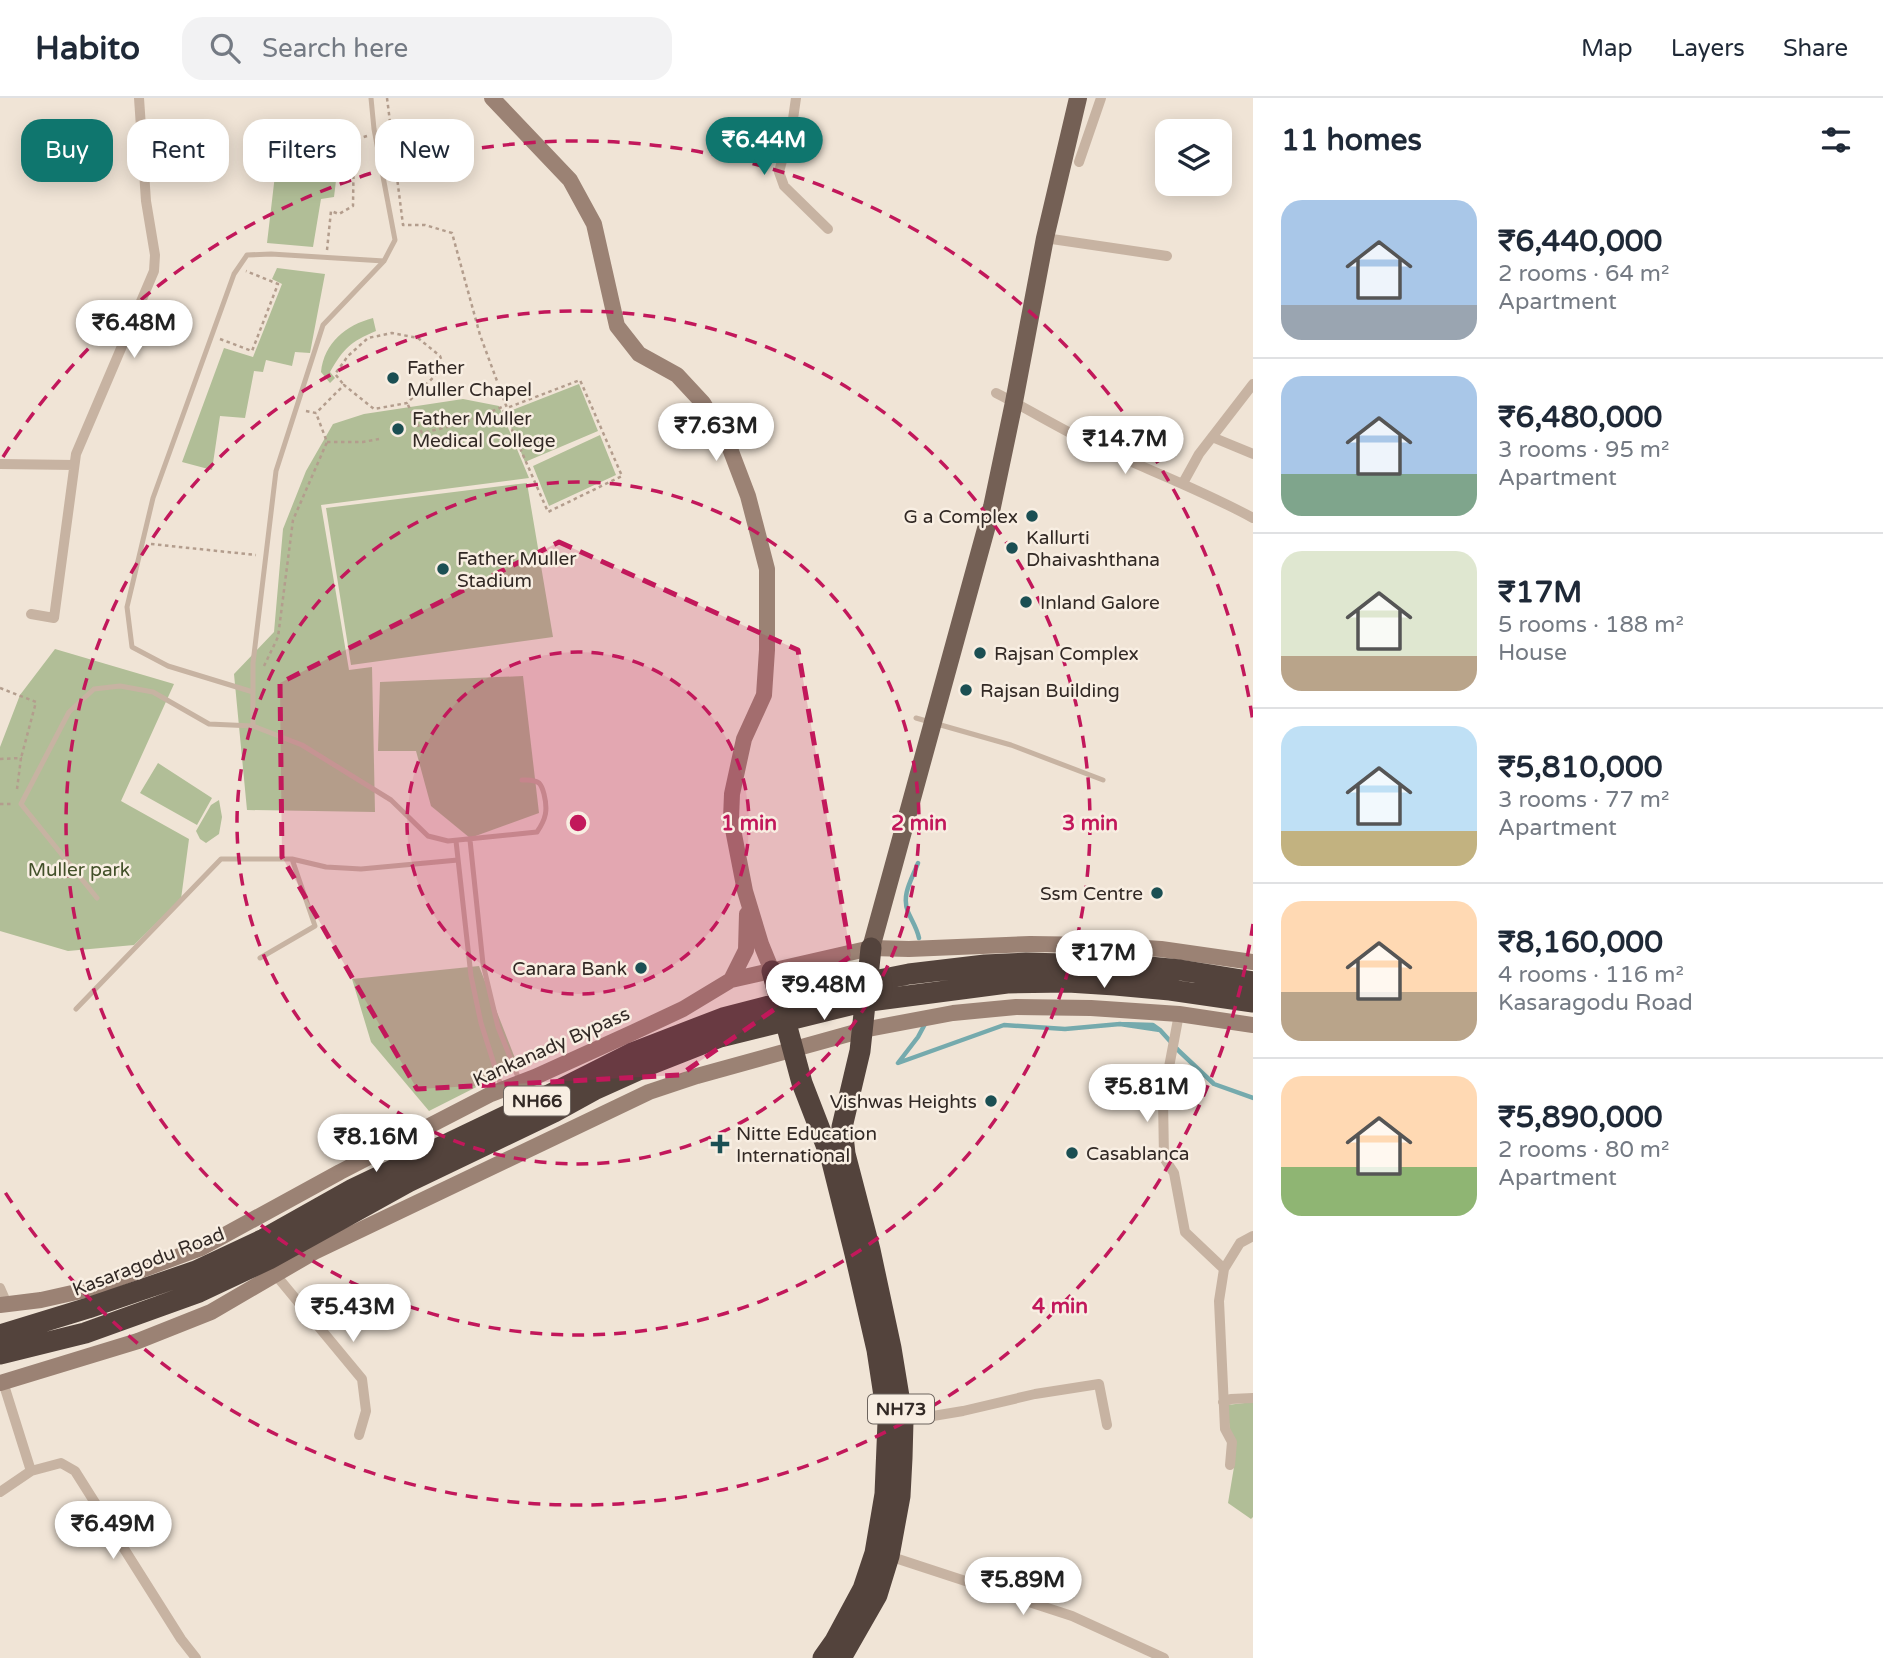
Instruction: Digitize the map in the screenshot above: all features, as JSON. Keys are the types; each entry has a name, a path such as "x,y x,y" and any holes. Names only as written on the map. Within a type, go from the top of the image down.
{"highway":[{"name":"NH73","path":"841,1658 877,1595 890,1556 900,1496 902,1421 883,1307 845,1154 842,1127 860,1051 871,948"},
{"name":"NH66","path":"0,1354 85,1333 199,1292 269,1259 408,1182 722,1028 839,988 909,974 1026,963 1139,966 1253,982"},
{"name":"NH73","path":"772,971 802,1083 831,1158 872,1324 888,1422 885,1494 875,1553 863,1589 835,1642 823,1658"},
{"name":"NH66","path":"722,1028 862,1002 1007,983 1068,982 1170,989 1253,1002"},
{"name":"Kasaragodu Road","path":"0,1335 196,1271 264,1239 353,1189 632,1053 722,1028"}],"main road":[{"path":"871,948 925,720 992,506 1045,238 1078,98"}],"street":[{"path":"31,614 54,618 76,454 153,271 155,255 146,201 139,98"},
{"path":"492,98 570,180 594,224 617,326 639,354 677,375 703,403 729,446 748,496 767,569 767,650 764,695 744,739 732,794 732,819 747,916 746,950 731,980"},
{"path":"796,98 779,172 784,186 828,229"},
{"path":"1079,162 1101,98"},
{"path":"1045,238 1167,256"},
{"path":"1183,483 1199,454 1253,384"},
{"path":"996,393 1093,444 1217,498 1253,518"},
{"path":"1212,437 1253,454"},
{"path":"0,464 74,465"},
{"path":"745,891 772,971"},
{"path":"731,980 871,948 1100,945 1161,949 1253,962"},
{"name":"Kankanady Bypass","path":"4,1304 41,1300 90,1289 201,1248 491,1094 585,1055 683,1009 731,980"},
{"path":"31,1471 1,1383 150,1336 211,1312 314,1252 649,1092 863,1030 953,1013 1016,1007 1091,1008 1179,1014 1253,1025"},
{"path":"1179,1014 1163,1099 1164,1158 1174,1174 1185,1232 1224,1269"},
{"path":"1230,1465 1232,1442 1225,1429 1219,1301 1224,1269 1240,1243 1253,1236"},
{"path":"275,1274 362,1379 366,1411 359,1435"},
{"path":"0,1288 4,1304"},
{"path":"902,1421 1099,1384 1107,1425"},
{"path":"1223,1402 1253,1398"},
{"path":"0,1492 31,1471 61,1463 75,1471 181,1639 196,1658"},
{"path":"890,1556 1072,1616 1164,1658"}],"lane":[{"path":"253,726 253,663 276,471 324,325 384,261 395,240 374,129 371,98"},
{"path":"253,689 168,666 132,648 127,607 153,498 234,274 247,255 384,261"},
{"path":"97,898 21,804 69,712 94,689 120,686 153,692 209,724 253,726 302,745 391,800 428,836 448,841 537,832 545,820 547,806 542,788 540,783 533,780 522,780"},
{"path":"925,720 1011,745 1103,780"},
{"path":"470,840 483,964 498,1027 521,1082"},
{"path":"456,841 471,976 481,1023 502,1089"},
{"path":"76,1009 221,859 292,859 326,867 361,869 458,860"},
{"path":"260,958 315,926 292,859"}],"path":[{"path":"387,98 403,225 425,225 452,233 480,335 504,407 548,512 622,476 580,380 504,407 464,423 422,433 407,403"},
{"path":"326,253 331,211 339,214 353,206 354,140 367,136"},
{"path":"216,337 252,351 278,284 243,269"},
{"path":"393,333 418,338 440,356 444,367 407,403 374,409 344,385 335,374 348,356 368,338 393,333"},
{"path":"316,413 344,385"},
{"path":"296,410 316,413"},
{"path":"253,689 278,637 293,520 327,442 316,413"},
{"path":"327,442 379,439"},
{"path":"148,544 266,556"},
{"path":"0,688 36,702 21,758 16,792"},
{"path":"0,759 21,758"}],"highlighted area":[{"path":"559,542 798,650 851,956 680,1075 417,1089 282,857 280,683"}],"green space":[{"path":"274,182 336,182 334,197 321,199 313,247 267,243"},
{"path":"277,268 325,274 310,353 295,352 292,366 266,360 263,372 254,371 245,418 220,416 212,470 182,462 224,348 253,357 282,284 272,279"},
{"path":"373,318 376,331 354,342 344,351 330,372 335,378 330,383 321,372 332,344 354,325"},
{"path":"579,384 598,431 525,462 505,413"},
{"path":"463,399 499,406 529,478 321,505 349,670 372,667 375,812 247,810 234,674 274,632 283,529 306,471 333,424 364,414"},
{"path":"600,435 616,475 549,506 533,466"},
{"path":"527,483 553,637 351,665 326,508"},
{"name":"Muller park","path":"55,649 174,684 121,801 189,839 181,899 134,945 68,951 0,931 0,747 20,695"},
{"path":"523,676 539,813 470,838 431,806 416,751 378,751 380,682"},
{"path":"158,763 212,798 197,825 140,793"},
{"path":"219,800 222,817 219,834 206,843 196,831 211,805"},
{"path":"479,966 518,1066 429,1111 371,1042 352,979"},
{"path":"1253,1402 1251,1519 1228,1503 1234,1467 1227,1405"}],"waterway":[{"path":"918,863 908,887 906,906 919,938"},
{"path":"926,1022 898,1063 1004,1025 1065,1029 1120,1024 1160,1030 1214,1084 1253,1098"},
{"path":"925,1024 898,1063 1004,1025 1065,1029 1120,1024 1153,1025 1160,1030"}],"place":[{"name":"Father Muller Chapel","path":"393,378"},
{"name":"Father Muller Medical College","path":"398,429"},
{"name":"G a Complex","path":"1032,516"},
{"name":"Kallurti Dhaivashthana","path":"1012,548"},
{"name":"Father Muller Stadium","path":"443,569"},
{"name":"Inland Galore","path":"1026,602"},
{"name":"Rajsan Complex","path":"980,653"},
{"name":"Rajsan Building","path":"966,690"},
{"name":"Ssm Centre","path":"1157,893"},
{"name":"Canara Bank","path":"641,968"},
{"name":"Vishwas Heights","path":"991,1101"},
{"name":"Nitte Education International","path":"720,1144"},
{"name":"Casablanca","path":"1072,1153"}]}
